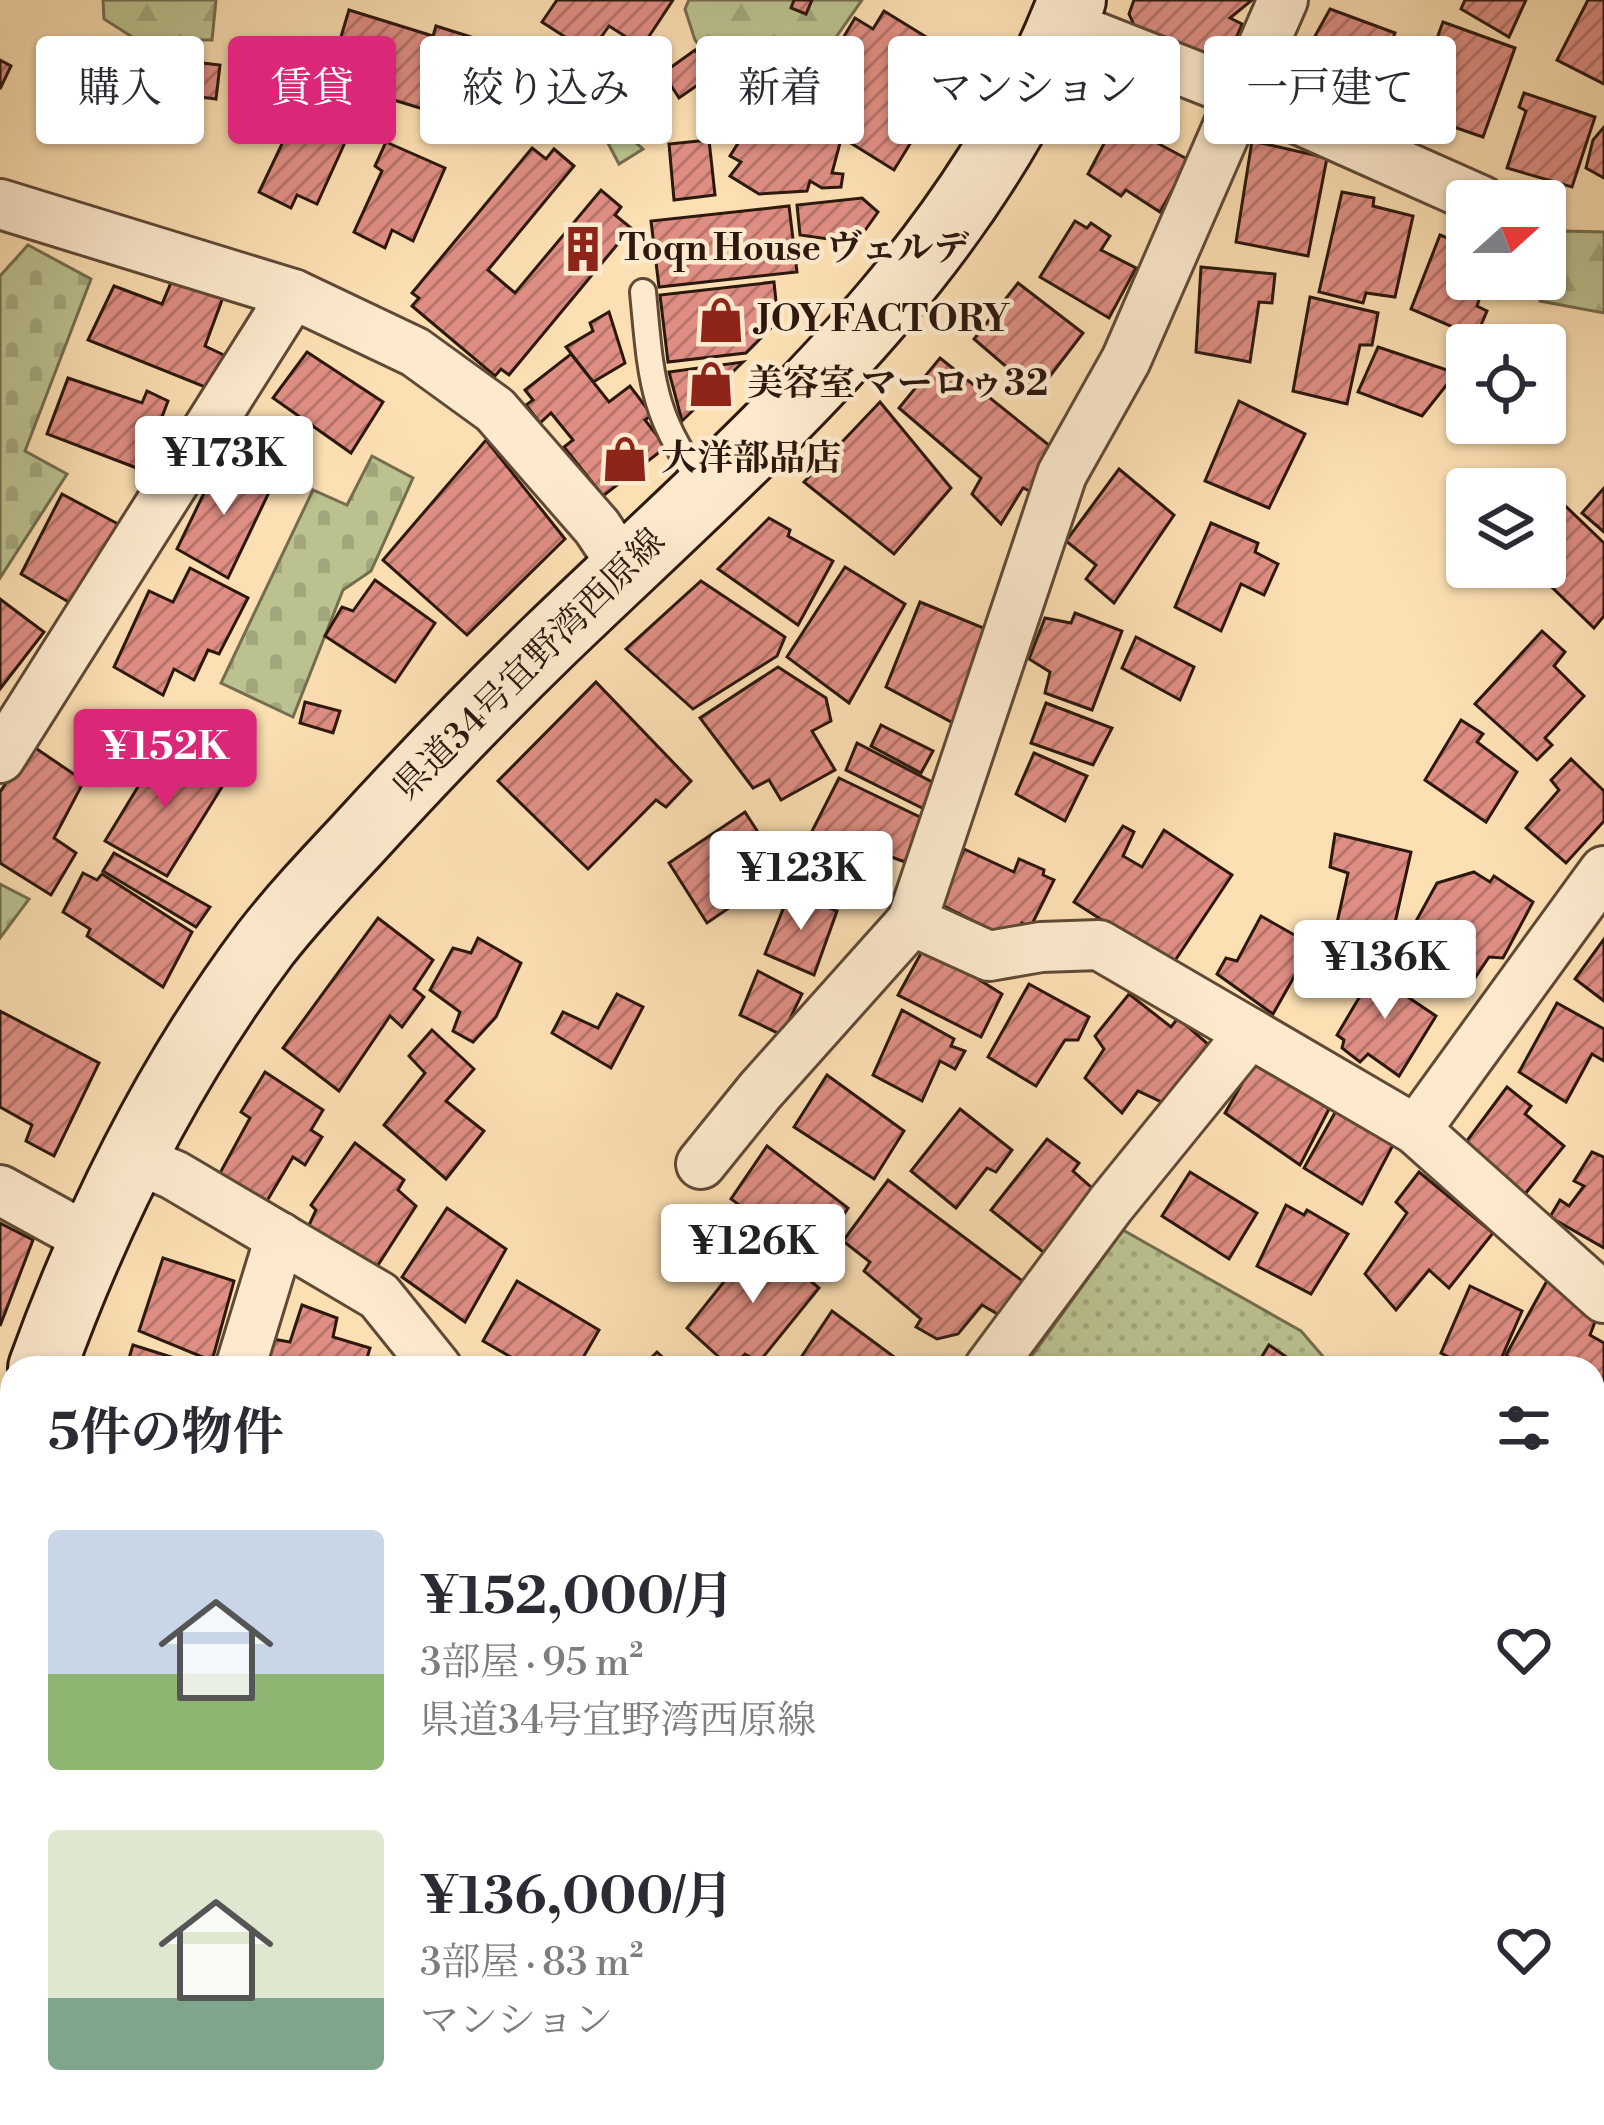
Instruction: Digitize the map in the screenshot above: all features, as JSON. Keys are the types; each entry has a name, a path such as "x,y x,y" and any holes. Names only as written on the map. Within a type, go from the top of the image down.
{"main road":[{"name":"県道34号宜野湾西原線","path":"47,1356 93,1241 134,1158 211,1023 289,916 472,718 790,410 912,277 988,166 1068,12"}],"street":[{"path":"1268,36 1283,0"},
{"path":"1068,12 1204,76"},
{"path":"701,1164 912,921 1062,474 1126,360 1222,144"},
{"path":"1354,144 1446,185"},
{"path":"0,204 293,294 415,352 495,410 597,527 625,569"},
{"path":"0,758 293,294"},
{"path":"1416,1130 1604,872"},
{"path":"912,921 989,956 1041,947 1099,945 1416,1130 1604,1298"},
{"path":"997,1356 1111,1204 1250,1033"},
{"path":"134,1158 174,1175 379,1296 426,1356"},
{"path":"0,1190 93,1241"},
{"path":"244,1356 280,1237"}],"lane":[{"path":"643,292 652,379 669,435 708,490"}],"green space":[{"path":"103,0 216,0 212,40 204,36 131,36 104,19"},
{"path":"689,0 862,0 837,36 696,36 696,41 685,9"},
{"path":"608,144 637,144 643,149 619,164"},
{"path":"1566,231 1604,232 1604,313 1540,301 1566,300"},
{"path":"28,245 91,279 25,451 67,474 0,578 0,276"},
{"path":"372,456 413,478 371,571 343,590 293,717 221,683 313,490 347,505"},
{"path":"0,884 29,899 0,938"},
{"path":"1123,1230 1301,1331 1323,1356 1032,1356"}],"building":[{"path":"557,0 673,0 649,36 625,36 609,26 602,36 564,36 542,22"},
{"path":"794,0 812,0 806,14 791,8"},
{"path":"1134,0 1252,0 1230,18 1242,24 1237,36 1204,36 1204,66 1180,56 1180,36 1139,36 1129,14"},
{"path":"1465,0 1526,0 1509,37 1461,9"},
{"path":"1588,0 1604,0 1604,84 1557,60"},
{"path":"1330,9 1395,33 1394,36 1315,36"},
{"path":"349,10 433,36 420,36 420,108 396,101 396,36 341,36"},
{"path":"884,11 925,36 888,36 888,144 910,144 894,170 852,144 864,144 864,36 844,36 855,18 873,29"},
{"path":"1443,22 1515,48 1483,137 1456,128 1456,36 1438,36"},
{"path":"436,26 468,36 433,36"},
{"path":"696,51 696,86 679,98 672,87 672,67"},
{"path":"0,60 11,66 0,89"},
{"path":"204,63 220,65 216,99 204,98"},
{"path":"1524,93 1595,117 1572,187 1566,180 1507,168 1526,111 1519,107"},
{"path":"1604,127 1604,178 1586,168 1593,140"},
{"path":"282,144 344,144 317,204 297,195 291,208 259,192"},
{"path":"385,144 391,144 445,168 413,241 392,230 385,248 354,232 382,171 375,166"},
{"path":"672,144 709,144 715,195 674,200"},
{"path":"738,144 840,144 832,173 843,174 841,187 822,188 810,181 807,191 759,194 730,176 741,162 730,156"},
{"path":"1104,144 1159,144 1189,160 1160,212 1126,190 1121,196 1088,174"},
{"path":"1252,144 1327,158 1308,256 1236,242"},
{"name":"Toqn House ヴェルデ","path":"532,148 546,159 554,149 574,166 488,270 515,293 601,190 621,207 615,215 631,228 509,375 501,369 495,376 412,306 419,298 412,293"},
{"path":"1342,192 1374,198 1373,206 1413,216 1395,297 1366,293 1363,303 1319,292"},
{"path":"862,198 878,212 856,243 800,235 797,205"},
{"path":"789,206 797,272 659,287 651,221"},
{"path":"1075,221 1087,228 1091,223 1110,236 1101,250 1136,268 1109,318 1040,277"},
{"path":"1440,235 1446,237 1446,300 1479,300 1477,306 1487,311 1482,324 1446,324 1411,309"},
{"path":"1201,267 1275,274 1272,303 1259,302 1250,362 1196,352"},
{"path":"175,273 225,292 205,346 228,357 205,387 88,340 114,286 162,304"},
{"path":"774,282 778,321 746,353 668,362 660,295"},
{"path":"1018,283 1083,333 1037,393 974,339"},
{"path":"1310,297 1378,313 1372,345 1360,345 1347,404 1293,391"},
{"path":"609,312 625,363 593,382 566,347 593,331 590,323"},
{"path":"1378,347 1446,370 1446,386 1422,416 1358,392"},
{"path":"307,352 383,402 351,453 273,398"},
{"path":"571,354 609,402 630,386 652,415 645,420 666,447 603,496 564,447 573,440 551,413 540,423 526,405 533,400 525,390"},
{"path":"940,358 1055,450 1036,494 1023,488 1001,524 972,494 981,478 899,408"},
{"path":"743,362 682,421 669,372"},
{"path":"68,378 142,403 147,391 168,401 142,470 47,434"},
{"path":"1239,401 1305,434 1269,508 1205,481"},
{"path":"880,402 951,488 894,554 804,482"},
{"path":"486,440 565,539 467,635 383,560"},
{"path":"220,460 272,486 228,578 177,549"},
{"path":"1119,469 1174,515 1114,603 1086,579 1096,565 1066,541"},
{"path":"1604,488 1604,532 1582,513"},
{"path":"62,494 120,525 77,607 21,574"},
{"path":"1566,507 1604,543 1604,616 1594,628 1553,588 1566,588"},
{"path":"769,518 790,530 788,536 833,561 798,625 718,569"},
{"path":"1211,523 1258,543 1255,552 1278,564 1264,595 1241,584 1221,631 1175,607"},
{"path":"845,567 905,604 849,703 787,657"},
{"path":"190,568 248,598 219,654 208,650 194,680 174,669 163,695 114,667 149,591 173,602"},
{"path":"375,580 435,623 395,682 325,636 342,607 353,611"},
{"path":"701,581 785,637 777,656 693,709 626,649"},
{"path":"0,599 44,632 0,689"},
{"path":"920,602 991,631 957,725 886,687"},
{"path":"1075,613 1122,631 1092,710 1045,693 1050,672 1029,659 1045,618 1071,623"},
{"path":"1542,631 1565,652 1554,666 1584,696 1545,738 1552,745 1537,760 1475,704"},
{"path":"1136,637 1194,667 1180,700 1122,668"},
{"path":"778,667 826,698 831,721 812,731 835,770 781,800 769,780 753,788 700,718"},
{"path":"596,682 691,781 666,807 656,800 588,869 498,781"},
{"path":"305,702 340,711 333,733 300,723"},
{"path":"1046,703 1112,728 1093,765 1031,743"},
{"path":"1461,720 1483,734 1477,742 1517,772 1486,822 1425,780"},
{"path":"881,725 933,751 921,773 871,746"},
{"path":"857,743 938,785 928,811 846,770"},
{"path":"164,744 225,782 167,876 105,841"},
{"path":"31,745 84,781 54,838 76,853 51,895 0,863 0,792"},
{"path":"1034,753 1087,776 1065,821 1016,794"},
{"path":"1571,759 1604,791 1604,821 1566,863 1526,828 1559,790 1551,780"},
{"path":"839,778 924,819 905,862 862,846 852,862 808,839"},
{"path":"745,812 783,871 707,923 669,863"},
{"path":"1123,826 1134,832 1123,856 1142,867 1164,830 1232,875 1172,965 1074,902"},
{"path":"1335,834 1411,852 1392,936 1337,923 1348,873 1330,867"},
{"path":"964,849 1014,872 1019,859 1054,880 1030,928 1022,923 1013,941 942,905"},
{"path":"114,853 210,907 196,927 103,871"},
{"path":"1474,872 1490,882 1494,876 1533,902 1503,958 1489,957 1469,987 1422,954 1432,935 1415,923 1437,883"},
{"path":"83,873 97,880 102,874 192,932 163,987 87,936 90,929 63,912"},
{"path":"790,892 837,911 814,975 765,954"},
{"path":"1261,916 1312,945 1273,1014 1217,974 1226,958 1237,961"},
{"path":"378,918 433,960 414,989 424,997 402,1027 390,1016 339,1091 283,1048"},
{"path":"478,938 521,963 496,1017 473,1042 453,1031 460,1012 430,990 453,948 471,953"},
{"path":"1604,939 1604,1001 1575,979"},
{"path":"925,946 1002,994 981,1037 898,995"},
{"path":"1382,959 1402,973 1393,987 1436,1016 1399,1076 1368,1054 1360,1062 1342,1048 1344,1040 1337,1035"},
{"path":"758,971 802,994 782,1035 740,1015"},
{"path":"1029,984 1089,1017 1078,1040 1065,1040 1036,1086 988,1057"},
{"path":"617,994 643,1007 611,1068 552,1033 563,1012 598,1028"},
{"path":"1129,994 1171,1027 1178,1018 1209,1045 1168,1105 1138,1091 1122,1113 1085,1078 1104,1049 1095,1036"},
{"path":"1557,1003 1604,1029 1604,1061 1592,1054 1566,1102 1519,1072"},
{"path":"902,1010 954,1039 951,1046 965,1051 955,1069 940,1061 922,1101 873,1075"},
{"path":"0,1011 99,1063 54,1156 26,1141 32,1125 0,1107"},
{"path":"432,1030 474,1069 446,1101 484,1131 446,1179 384,1125 425,1073 409,1056"},
{"path":"1255,1061 1329,1109 1300,1165 1225,1113"},
{"path":"265,1072 323,1110 311,1130 322,1137 305,1165 293,1157 258,1216 214,1184 250,1118 241,1112"},
{"path":"827,1075 904,1131 874,1179 794,1127"},
{"path":"1507,1087 1531,1106 1525,1114 1564,1146 1525,1194 1466,1142"},
{"path":"960,1109 1012,1150 996,1172 987,1168 956,1208 911,1171"},
{"path":"1337,1109 1393,1145 1362,1204 1304,1168"},
{"path":"1047,1139 1079,1163 1073,1171 1100,1195 1053,1260 991,1210"},
{"path":"355,1143 404,1180 398,1190 416,1206 371,1276 303,1238 316,1210 311,1205"},
{"path":"767,1146 848,1208 815,1260 731,1199"},
{"path":"1592,1152 1604,1157 1604,1248 1550,1217 1560,1200 1569,1206 1584,1186 1574,1181"},
{"path":"1190,1172 1257,1213 1229,1259 1162,1216"},
{"path":"1419,1172 1493,1233 1449,1288 1429,1270 1396,1310 1365,1274 1407,1213 1396,1202"},
{"path":"888,1180 1029,1286 1006,1319 982,1305 958,1334 937,1339 916,1327 921,1319 864,1271 870,1262 843,1241"},
{"path":"1286,1205 1304,1215 1307,1210 1348,1234 1311,1294 1257,1266"},
{"path":"447,1208 506,1249 465,1322 402,1277"},
{"path":"0,1223 33,1240 0,1326"},
{"path":"759,1238 819,1288 764,1356 718,1356 687,1328"},
{"path":"163,1258 234,1281 213,1356 200,1356 139,1331"},
{"path":"1548,1279 1598,1314 1590,1335 1604,1343 1604,1356 1506,1355"},
{"path":"517,1281 599,1330 584,1356 509,1356 483,1341"},
{"path":"1470,1286 1522,1311 1502,1356 1441,1353"},
{"path":"302,1305 337,1318 333,1337 370,1348 368,1356 262,1356 267,1338 290,1342"},
{"path":"832,1311 893,1356 802,1356"},
{"path":"133,1345 168,1356 130,1356"},
{"path":"1269,1345 1285,1356 1262,1356"}],"place":[{"name":"Toqn House ヴェルデ","path":"583,249"},
{"name":"JOY FACTORY","path":"721,320"},
{"name":"美容室 マーロゥ32","path":"711,384"},
{"name":"大洋部品店","path":"625,459"}]}
